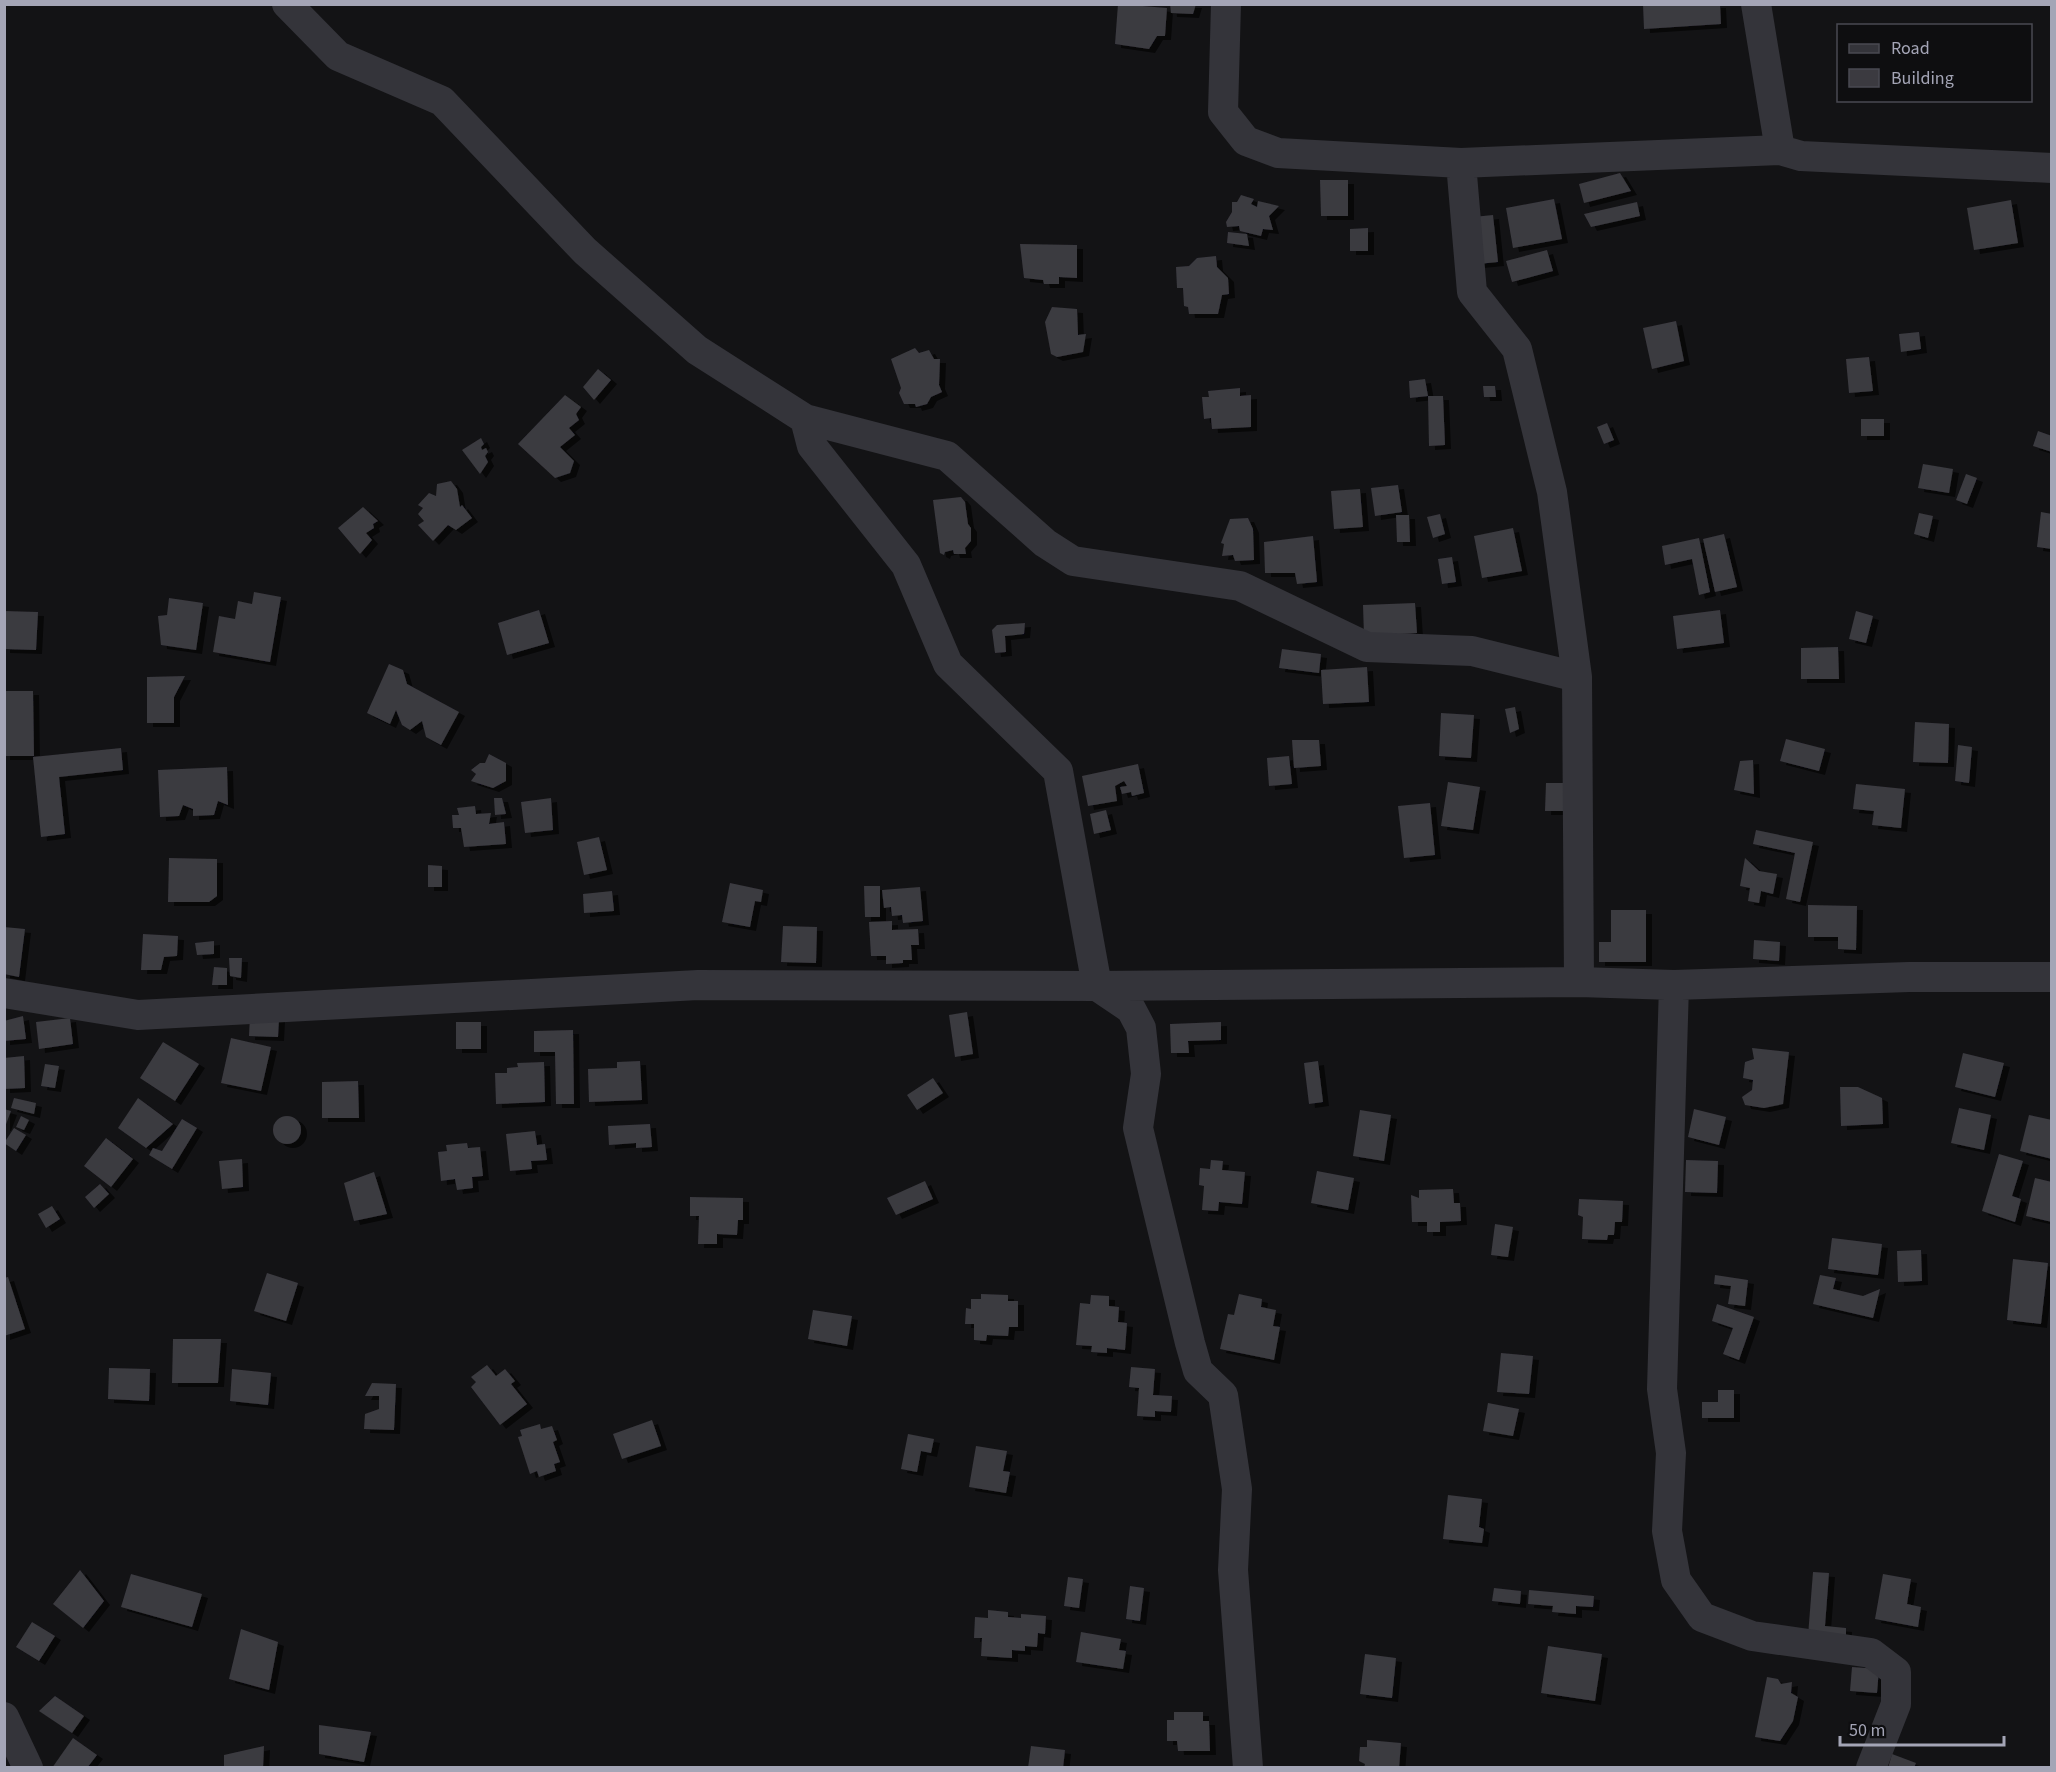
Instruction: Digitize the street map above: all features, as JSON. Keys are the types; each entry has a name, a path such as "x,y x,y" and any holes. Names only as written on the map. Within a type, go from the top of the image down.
{"street":[{"path":"287,4 338,56 442,101 585,251 696,350 805,419 947,456 1045,543 1073,561 1240,586 1367,647 1472,651 1577,676"},
{"path":"1226,4 1222,112 1246,141 1278,153 1461,163 1780,150 1801,156 2052,168"},
{"path":"1756,4 1780,150"},
{"path":"1461,163 1472,292 1517,349 1552,492 1577,676 1579,982"},
{"path":"805,419 812,446 906,565 948,664 1058,771 1097,986 1131,1009 1141,1028 1146,1074 1138,1128 1198,1371 1223,1395 1237,1489 1233,1570 1248,1767"},
{"path":"4,993 138,1015 698,985 1097,986 1579,982 1674,985 1909,977 2052,977"},
{"path":"1674,985 1662,1389 1671,1452 1667,1531 1676,1580 1702,1617 1752,1636 1871,1653 1896,1672 1896,1704 1871,1767"},
{"path":"4,1717 28,1767"}],"building":[{"path":"1118,4 1167,8 1165,36 1157,36 1149,49 1115,44"},
{"path":"1170,4 1196,4 1193,14 1171,13"},
{"path":"1643,4 1720,4 1721,24 1644,29"},
{"path":"1620,173 1631,191 1584,203 1579,184"},
{"path":"1320,180 1348,180 1348,216 1321,216"},
{"path":"1241,195 1254,199 1251,204 1257,207 1258,201 1279,206 1269,216 1273,230 1263,229 1261,236 1240,231 1239,226 1227,227 1226,222 1232,212 1232,202 1237,202"},
{"path":"1554,199 1562,239 1513,248 1506,208"},
{"path":"2011,200 2018,243 1974,250 1967,208"},
{"path":"1637,202 1640,216 1591,227 1584,214"},
{"path":"1493,215 1498,262 1478,264 1473,217"},
{"path":"1368,228 1368,251 1350,251 1350,229"},
{"path":"1228,232 1247,234 1249,246 1227,243"},
{"path":"1020,244 1077,245 1077,278 1059,277 1059,284 1044,284 1043,280 1024,278"},
{"path":"1547,250 1553,271 1512,282 1506,261"},
{"path":"1216,256 1217,267 1228,278 1229,294 1222,295 1218,314 1189,314 1188,307 1184,306 1183,288 1177,288 1176,267 1189,266 1197,258"},
{"path":"1052,307 1077,309 1078,335 1086,334 1083,352 1057,357 1051,354 1045,322"},
{"path":"1676,321 1684,361 1652,369 1643,328"},
{"path":"1919,332 1921,349 1901,352 1899,334"},
{"path":"915,348 919,353 929,350 934,359 940,359 939,385 942,392 931,397 927,404 916,407 915,404 904,404 891,359"},
{"path":"1869,357 1873,391 1849,393 1846,359"},
{"path":"598,369 611,380 594,400 583,387"},
{"path":"1425,379 1428,396 1410,398 1409,381"},
{"path":"1483,386 1495,386 1496,397 1484,397"},
{"path":"1240,388 1240,396 1251,395 1251,427 1212,429 1211,418 1204,419 1202,397 1209,397 1208,391"},
{"path":"565,395 581,407 576,414 579,420 569,428 575,435 560,447 574,461 570,473 555,478 518,444"},
{"path":"1428,396 1443,396 1445,445 1429,446"},
{"path":"1861,419 1884,419 1884,436 1861,436"},
{"path":"1607,423 1614,440 1604,444 1597,427"},
{"path":"2038,431 2052,436 2052,452 2033,446"},
{"path":"481,438 484,444 481,447 482,450 486,448 488,452 485,456 488,462 480,474 462,450"},
{"path":"1923,464 1953,469 1949,493 1918,488"},
{"path":"1966,474 1977,478 1967,504 1956,500"},
{"path":"451,481 457,489 460,507 462,505 472,518 456,530 448,525 433,541 418,525 424,521 418,514 423,508 418,505 429,493 436,496 437,484"},
{"path":"1398,485 1402,512 1375,516 1371,488"},
{"path":"1360,489 1363,527 1334,529 1331,491"},
{"path":"961,497 965,502 968,524 971,528 971,541 965,548 966,554 954,554 953,550 945,552 944,555 940,553 933,500"},
{"path":"363,507 378,521 373,524 374,528 366,533 372,540 360,554 338,528"},
{"path":"2041,512 2052,514 2052,549 2037,547"},
{"path":"1919,513 1933,516 1928,538 1914,534"},
{"path":"1440,514 1445,534 1433,538 1427,517"},
{"path":"1396,515 1409,515 1410,542 1397,542"},
{"path":"1248,518 1253,529 1254,560 1235,561 1233,555 1222,556 1224,544 1221,543 1230,519"},
{"path":"1513,528 1522,571 1482,578 1474,536"},
{"path":"1724,534 1737,587 1715,592 1703,539"},
{"path":"1313,536 1317,582 1297,584 1295,573 1265,573 1264,542"},
{"path":"1699,538 1710,592 1699,595 1692,559 1665,565 1662,546"},
{"path":"1452,557 1456,582 1442,584 1438,559"},
{"path":"254,592 281,597 270,662 213,652 219,616 235,619 238,601 252,604"},
{"path":"169,598 203,603 196,650 161,645 158,616 167,615"},
{"path":"1415,603 1417,633 1364,636 1363,605"},
{"path":"539,610 549,643 507,655 498,623"},
{"path":"1720,610 1724,643 1677,649 1673,616"},
{"path":"4,611 38,612 36,650 4,649"},
{"path":"1856,611 1873,616 1866,643 1849,639"},
{"path":"1025,623 1024,634 1005,636 1006,652 995,653 992,630 997,625"},
{"path":"1838,647 1839,679 1801,679 1801,648"},
{"path":"1282,649 1321,654 1319,673 1279,668"},
{"path":"389,664 403,670 407,684 459,712 441,745 426,737 422,721 410,730 402,725 396,710 390,724 367,713"},
{"path":"1367,667 1369,702 1323,704 1321,670"},
{"path":"185,676 174,697 174,723 147,723 147,677"},
{"path":"4,691 33,691 34,756 4,756"},
{"path":"1515,707 1519,729 1510,733 1505,709"},
{"path":"1441,713 1474,715 1471,758 1439,756"},
{"path":"1915,722 1949,724 1948,763 1913,762"},
{"path":"1786,739 1825,749 1819,771 1780,761"},
{"path":"1292,740 1319,740 1321,766 1294,768"},
{"path":"1958,745 1972,747 1969,783 1955,781"},
{"path":"121,748 123,770 59,777 65,834 41,837 33,757"},
{"path":"489,754 506,763 506,781 493,788 471,781 476,774 471,770 480,763 485,763"},
{"path":"1289,756 1292,784 1269,786 1267,758"},
{"path":"1753,760 1754,794 1734,790 1740,761"},
{"path":"1138,764 1144,793 1132,796 1131,792 1122,794 1120,787 1127,786 1124,781 1115,786 1117,801 1088,806 1082,776"},
{"path":"227,767 228,805 218,801 214,815 193,816 193,809 183,805 179,816 160,817 158,770"},
{"path":"1448,782 1480,787 1473,830 1441,826"},
{"path":"1546,783 1564,783 1563,811 1545,811"},
{"path":"1856,784 1905,789 1901,828 1872,825 1874,811 1853,809"},
{"path":"494,798 502,798 506,814 495,815"},
{"path":"551,798 553,830 525,833 521,802"},
{"path":"1430,803 1435,855 1404,858 1398,806"},
{"path":"475,806 476,814 491,813 489,824 504,822 506,844 464,847 461,828 453,828 452,815 459,815 457,808"},
{"path":"1106,810 1111,830 1094,834 1090,814"},
{"path":"1756,830 1813,842 1800,902 1786,899 1795,853 1753,844"},
{"path":"599,837 607,870 584,875 577,842"},
{"path":"169,858 217,859 217,896 209,902 168,902"},
{"path":"1745,858 1759,871 1777,874 1773,894 1761,891 1759,903 1748,901 1750,888 1740,886"},
{"path":"428,865 442,866 442,887 428,887"},
{"path":"730,883 763,890 761,902 755,901 750,927 722,922"},
{"path":"864,886 880,886 880,917 865,917"},
{"path":"920,887 923,921 903,923 902,915 892,916 891,907 884,908 882,890"},
{"path":"612,891 614,911 584,913 583,894"},
{"path":"1808,905 1857,906 1856,950 1838,949 1838,937 1808,937"},
{"path":"1611,910 1646,910 1646,962 1599,962 1599,942 1611,942"},
{"path":"892,921 892,930 918,929 919,945 911,945 912,960 886,964 886,956 871,956 869,922"},
{"path":"783,926 817,927 816,963 781,962"},
{"path":"4,927 25,929 19,977 4,974"},
{"path":"143,934 178,936 177,956 164,957 161,970 141,970"},
{"path":"1754,940 1780,942 1779,961 1753,959"},
{"path":"214,941 214,954 197,955 195,943"},
{"path":"229,958 242,958 241,978 230,976"},
{"path":"214,967 227,968 227,985 212,985"},
{"path":"967,1012 973,1054 955,1057 949,1015"},
{"path":"23,1016 26,1039 4,1041 4,1021"},
{"path":"250,1016 279,1018 278,1037 249,1036"},
{"path":"70,1018 73,1044 39,1049 36,1022"},
{"path":"456,1022 481,1022 481,1049 456,1049"},
{"path":"1221,1022 1221,1040 1188,1041 1189,1053 1171,1053 1170,1024"},
{"path":"573,1030 574,1104 556,1104 555,1052 534,1052 534,1031"},
{"path":"231,1038 271,1047 261,1091 221,1083"},
{"path":"163,1042 199,1064 175,1101 140,1078"},
{"path":"1752,1048 1789,1052 1783,1104 1764,1108 1745,1105 1742,1097 1752,1090 1753,1080 1743,1078 1745,1062 1754,1059"},
{"path":"1963,1053 2004,1063 1995,1097 1955,1087"},
{"path":"24,1056 25,1088 4,1089 4,1058"},
{"path":"640,1061 642,1100 589,1102 588,1069 617,1068 617,1062"},
{"path":"1318,1061 1323,1102 1309,1104 1304,1063"},
{"path":"544,1062 545,1102 496,1104 495,1073 507,1073 507,1068 518,1067 517,1063"},
{"path":"45,1064 59,1066 55,1088 41,1086"},
{"path":"933,1078 943,1093 917,1110 907,1095"},
{"path":"358,1081 359,1118 322,1118 322,1082"},
{"path":"1840,1087 1858,1087 1882,1098 1883,1124 1841,1126"},
{"path":"14,1098 36,1103 34,1114 11,1108"},
{"path":"138,1098 173,1124 146,1148 118,1128"},
{"path":"1959,1108 1991,1115 1984,1150 1951,1143"},
{"path":"4,1109 11,1111 5,1127 4,1127"},
{"path":"1694,1109 1726,1117 1719,1145 1688,1137"},
{"path":"1360,1110 1391,1115 1384,1161 1353,1156"},
{"path":"2029,1115 2052,1120 2052,1159 2020,1151"},
{"path":"21,1116 29,1120 24,1130 16,1127"},
{"path":"287,1116 297,1120 301,1130 297,1140 287,1144 277,1140 273,1130 277,1120"},
{"path":"182,1119 197,1128 172,1169 149,1155 153,1148 162,1151"},
{"path":"650,1124 652,1147 636,1148 636,1143 609,1145 608,1126"},
{"path":"14,1128 26,1135 16,1151 4,1143"},
{"path":"535,1131 537,1145 545,1144 547,1160 531,1161 532,1169 510,1171 506,1134"},
{"path":"106,1138 133,1159 111,1187 84,1166"},
{"path":"467,1143 468,1148 480,1147 483,1176 472,1177 473,1188 457,1190 455,1179 441,1181 438,1152 447,1151 446,1145"},
{"path":"1999,1154 2023,1161 2012,1196 2021,1199 2015,1222 1982,1211"},
{"path":"242,1159 243,1187 222,1189 219,1161"},
{"path":"1211,1160 1223,1161 1222,1170 1245,1172 1242,1204 1219,1202 1218,1211 1202,1210 1204,1186 1199,1185 1200,1168 1210,1169"},
{"path":"1686,1160 1718,1161 1717,1193 1685,1192"},
{"path":"1317,1171 1354,1178 1348,1210 1311,1203"},
{"path":"374,1172 387,1214 354,1221 344,1183"},
{"path":"2035,1178 2052,1182 2052,1222 2026,1216"},
{"path":"925,1181 933,1199 896,1215 887,1198"},
{"path":"100,1184 109,1194 94,1208 85,1197"},
{"path":"1453,1189 1454,1203 1460,1203 1461,1221 1440,1222 1440,1232 1427,1232 1427,1222 1412,1222 1411,1195 1419,1198 1419,1190"},
{"path":"690,1197 743,1198 743,1220 738,1220 737,1235 717,1234 717,1244 698,1244 699,1216 690,1216"},
{"path":"1579,1199 1623,1201 1622,1222 1615,1222 1614,1235 1608,1235 1607,1240 1582,1239 1583,1217 1578,1215"},
{"path":"52,1206 60,1219 46,1228 38,1214"},
{"path":"1495,1224 1513,1227 1508,1257 1491,1255"},
{"path":"1832,1238 1882,1244 1878,1275 1828,1269"},
{"path":"1921,1250 1922,1281 1898,1282 1897,1251"},
{"path":"2013,1259 2048,1263 2041,1324 2007,1320"},
{"path":"267,1273 298,1283 286,1321 254,1311"},
{"path":"1715,1275 1748,1280 1745,1306 1728,1304 1731,1286 1714,1284"},
{"path":"1820,1275 1836,1278 1833,1289 1863,1296 1880,1289 1873,1318 1813,1304"},
{"path":"8,1277 25,1329 4,1336 4,1278"},
{"path":"981,1294 1008,1295 1008,1301 1018,1301 1018,1327 1009,1327 1008,1336 987,1335 986,1341 974,1340 974,1324 965,1324 966,1308 971,1309 971,1299 981,1299"},
{"path":"1239,1294 1262,1299 1261,1307 1276,1310 1273,1326 1280,1327 1274,1360 1220,1349 1228,1314 1234,1315"},
{"path":"1091,1295 1109,1296 1109,1306 1119,1307 1118,1322 1127,1323 1125,1350 1107,1348 1107,1353 1091,1352 1092,1346 1076,1345 1080,1303 1090,1304"},
{"path":"1717,1304 1754,1317 1739,1360 1723,1354 1733,1328 1712,1321"},
{"path":"813,1310 852,1316 847,1346 808,1339"},
{"path":"173,1339 221,1339 218,1383 172,1383"},
{"path":"1501,1353 1533,1356 1529,1394 1497,1392"},
{"path":"487,1365 496,1376 505,1369 515,1381 511,1384 527,1404 500,1425 471,1387 476,1382 471,1377"},
{"path":"1131,1367 1155,1369 1153,1395 1172,1396 1171,1412 1155,1411 1155,1417 1137,1416 1139,1388 1129,1387"},
{"path":"109,1368 150,1369 149,1401 108,1399"},
{"path":"232,1369 271,1373 268,1405 230,1401"},
{"path":"372,1383 396,1384 394,1430 364,1429 365,1414 379,1409 379,1396 365,1396"},
{"path":"1718,1390 1734,1390 1734,1418 1702,1418 1702,1402 1718,1402"},
{"path":"1488,1403 1519,1409 1513,1436 1483,1431"},
{"path":"652,1420 661,1446 622,1459 613,1434"},
{"path":"540,1424 541,1429 552,1426 557,1440 553,1442 560,1462 554,1464 556,1471 539,1477 537,1471 530,1474 518,1437 522,1436 520,1430"},
{"path":"908,1434 934,1439 931,1453 921,1451 917,1472 901,1469"},
{"path":"976,1446 1007,1451 1003,1471 1010,1472 1006,1493 969,1487"},
{"path":"1448,1495 1482,1499 1479,1527 1484,1529 1482,1543 1443,1539"},
{"path":"80,1570 104,1601 83,1628 53,1604"},
{"path":"1813,1572 1829,1573 1825,1626 1846,1628 1846,1639 1808,1636"},
{"path":"131,1574 202,1594 192,1627 121,1607"},
{"path":"1883,1574 1911,1579 1907,1604 1921,1607 1918,1627 1875,1619"},
{"path":"1068,1577 1083,1579 1079,1608 1064,1606"},
{"path":"1130,1586 1144,1588 1140,1621 1126,1619"},
{"path":"1494,1588 1521,1591 1520,1604 1492,1601"},
{"path":"1529,1590 1594,1596 1593,1607 1576,1606 1576,1614 1552,1612 1553,1606 1528,1604"},
{"path":"988,1610 1008,1612 1008,1617 1021,1618 1021,1614 1046,1616 1045,1634 1038,1633 1037,1647 1025,1646 1025,1651 1012,1650 1012,1658 981,1656 982,1638 974,1638 975,1617 988,1618"},
{"path":"32,1622 55,1636 39,1661 16,1647"},
{"path":"241,1629 278,1642 269,1690 229,1679"},
{"path":"1081,1632 1121,1639 1119,1650 1126,1651 1123,1669 1076,1662"},
{"path":"1548,1646 1602,1654 1595,1701 1541,1693"},
{"path":"1365,1654 1396,1658 1392,1698 1360,1694"},
{"path":"1852,1667 1879,1669 1877,1693 1850,1691"},
{"path":"1767,1677 1778,1679 1781,1684 1792,1682 1791,1693 1798,1697 1793,1721 1780,1741 1755,1737"},
{"path":"55,1696 84,1716 72,1733 39,1711"},
{"path":"1174,1712 1203,1712 1203,1721 1209,1721 1210,1751 1178,1751 1177,1741 1167,1741 1167,1720 1174,1720"},
{"path":"319,1725 371,1732 364,1762 319,1754"},
{"path":"73,1738 97,1755 87,1768 52,1768"},
{"path":"1367,1740 1401,1743 1399,1768 1364,1768 1365,1764 1359,1761 1360,1747 1367,1747"},
{"path":"264,1746 263,1768 224,1768 224,1755"},
{"path":"1031,1746 1065,1750 1063,1768 1028,1768"},
{"path":"1892,1754 1916,1763 1914,1768 1888,1768"}]}
